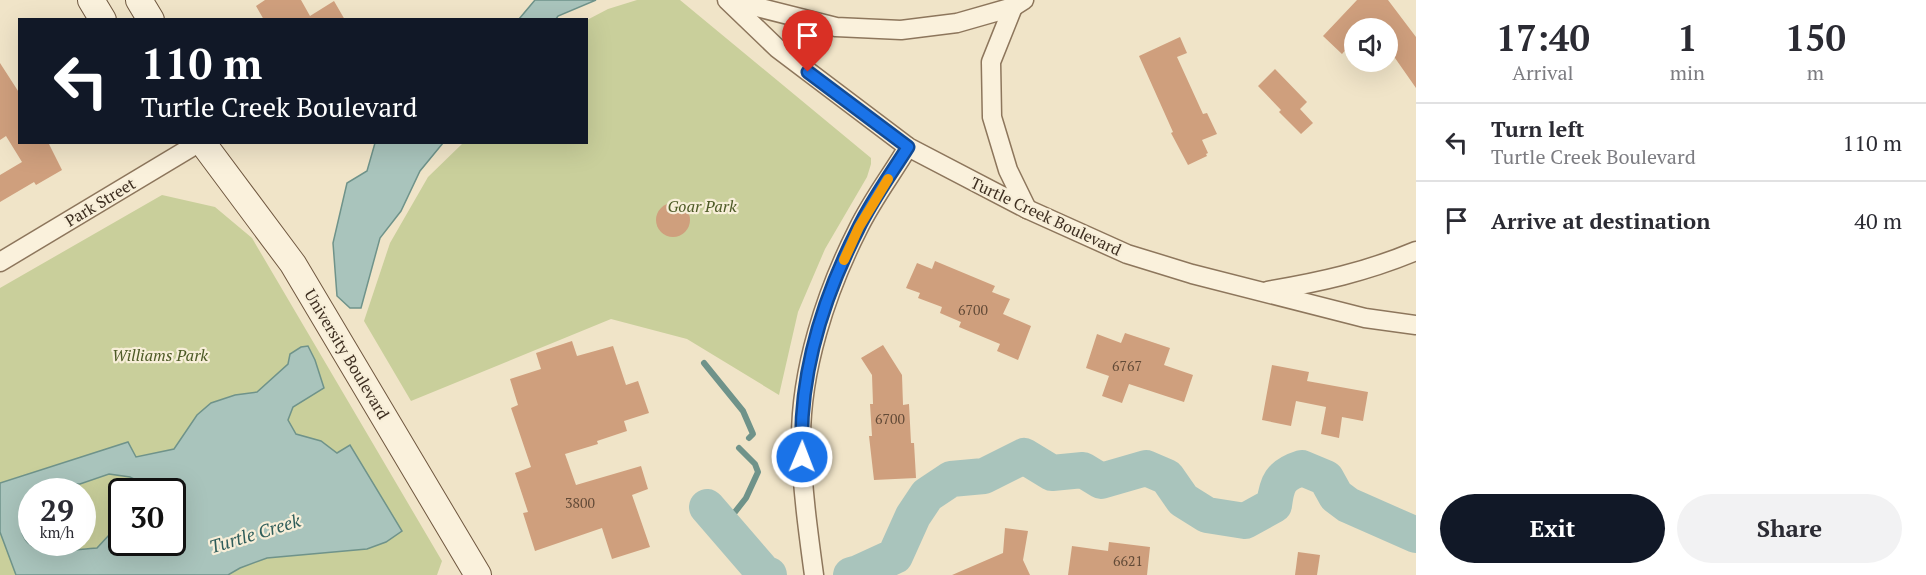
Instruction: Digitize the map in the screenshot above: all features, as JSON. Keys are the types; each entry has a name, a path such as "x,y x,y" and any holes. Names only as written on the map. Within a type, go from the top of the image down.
{"street":[{"path":"91,0 102,18"},
{"path":"139,0 150,18"},
{"path":"728,0 836,27 901,30 957,23 1019,3"},
{"name":"Turtle Creek Boulevard","path":"728,0 777,48 908,147 1027,208 1126,254 1260,292 1365,318 1416,325"},
{"path":"1019,3 991,62 992,117 1008,170 1027,208"},
{"name":"Park Street","path":"0,262 198,144"},
{"name":"University Boulevard","path":"203,144 293,264 478,575"},
{"path":"813,575 801,441 806,383 819,325 837,275 859,227 908,147"},
{"path":"1260,292 1340,278 1382,266 1416,251"}],"green space":[{"name":"Goar Park","path":"637,0 680,0 871,158 867,177 825,249 798,312 779,395 687,339 611,319 411,401 364,321 390,243 428,177 462,144 588,144 588,19 608,9"},
{"name":"Williams Park","path":"162,195 215,207 252,238 442,561 437,575 0,575 0,288"}],"water":[{"path":"535,0 596,0 557,18 520,18"},
{"path":"375,144 442,144 420,171 401,211 380,238 361,308 350,308 337,296 333,243 347,183 367,171"},
{"path":"308,346 324,388 293,407 288,420 296,434 321,441 337,453 350,445 402,531 386,542 367,549 267,558 228,575 16,575 0,532 0,483 128,442 136,457 174,449 197,415 211,403 235,395 257,392 288,364 290,354 301,347","holes":["109,474 132,478 186,478 186,556 108,556 108,536 96,548 96,556 18,556 18,478 96,478"]}],"building":[{"path":"265,0 301,0 310,16 334,1 344,18 263,18 256,6"},
{"path":"1357,0 1388,0 1416,37 1416,88 1398,62 1398,18 1344,18 1344,52 1342,54 1323,36"},
{"path":"1180,37 1187,53 1177,57 1203,114 1207,113 1217,134 1202,140 1208,153 1207,156 1188,165 1171,133 1173,132 1139,56"},
{"path":"0,63 18,91 18,144 49,144 62,170 36,185 34,182 0,202 0,175 22,162 6,136 0,140"},
{"path":"1275,69 1307,102 1300,109 1313,123 1301,134 1258,86"},
{"path":"673,203 685,208 690,220 685,232 673,237 661,232 656,220 661,208"},
{"path":"935,261 995,286 992,292 1010,299 1003,314 1031,326 1018,360 997,351 1000,344 959,327 961,322 940,313 942,307 918,298 920,293 906,288 917,263 932,269"},
{"path":"1125,333 1170,348 1164,365 1193,375 1184,402 1129,384 1122,403 1102,396 1109,376 1086,368 1097,334 1121,343"},
{"path":"572,341 577,356 613,346 626,385 638,381 649,413 624,421 627,431 597,441 598,444 565,454 576,485 641,466 648,489 632,495 650,547 612,559 602,528 535,551 523,513 528,512 515,473 531,467 511,408 518,405 510,379 541,369 536,353"},
{"path":"883,345 902,375 903,405 909,404 916,478 874,480 869,436 872,436 870,404 873,404 872,375 861,358"},
{"path":"1272,365 1309,372 1307,381 1368,392 1363,421 1342,417 1339,438 1321,434 1326,407 1296,401 1291,426 1262,420"},
{"path":"1005,528 1028,531 1023,560 1030,575 952,575 1003,553"},
{"path":"1109,542 1150,547 1147,575 1068,575 1072,546 1108,551"},
{"path":"1298,552 1320,555 1317,575 1295,575"}],"waterway":[{"path":"704,363 743,411 753,434 749,438"},
{"path":"724,526 746,498 758,472 755,464 739,448"},
{"name":"Turtle Creek","path":"851,575 895,556 913,516 927,495 951,479 984,476 1024,456 1052,473 1083,470 1101,481 1146,468 1167,477 1183,500 1207,515 1245,521 1274,505 1278,485 1284,477 1302,468 1326,478 1336,496 1348,505 1416,535"},
{"name":"Turtle Creek","path":"707,507 764,573 769,575"}],"slow traffic":[{"path":"844,260 859,227 888,179"}],"route":[{"path":"802,457 801,441 806,383 819,325 837,275 859,227 908,147 808,72"}]}
